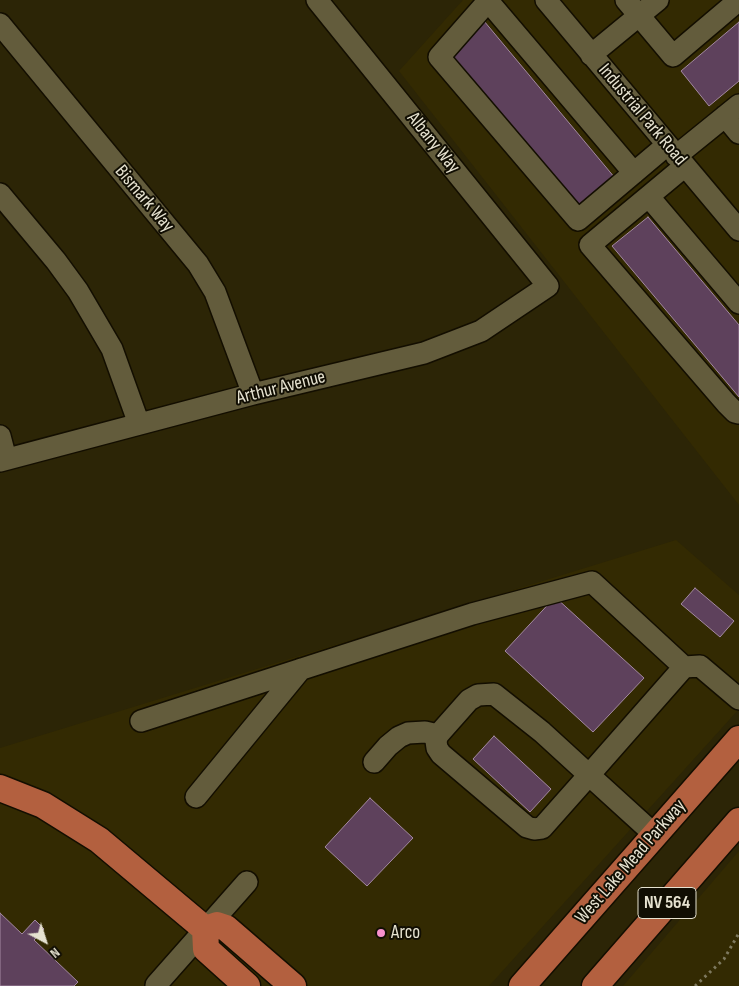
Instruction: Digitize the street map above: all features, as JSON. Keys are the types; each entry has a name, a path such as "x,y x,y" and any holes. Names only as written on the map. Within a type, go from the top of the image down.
{"main road":[{"name":"West Lake Mead Parkway","path":"522,986 739,739"},
{"path":"0,788 43,805 99,840 205,929 206,949 248,986"},
{"name":"NV 564","path":"594,986 739,821"},
{"path":"205,929 217,925 226,928 293,986"}],"street":[{"path":"634,173 489,0 439,57 578,220 634,173 676,155 732,110 739,133"},
{"name":"Industrial Park Road","path":"546,0 739,230"},
{"path":"591,55 633,8 658,0"},
{"path":"633,8 673,56 739,0"},
{"name":"Albany Way","path":"329,5 548,286"},
{"name":"Bismark Way","path":"0,24 198,264 215,292 253,394"},
{"path":"676,155 649,197 590,245 726,403 735,412 739,413"},
{"path":"0,194 56,261 82,299 112,349 139,424"},
{"path":"649,197 739,303"},
{"name":"Arthur Avenue","path":"3,460 253,394 424,353 481,331 548,286"},
{"path":"0,436 3,460"},
{"path":"141,721 472,614 592,582 684,667"},
{"path":"655,835 589,775 542,732 494,694 478,695 469,700 438,735 436,741 437,748 441,754 527,826 534,829 542,828 589,775 684,667 700,666 739,698"},
{"path":"196,796 301,669"},
{"path":"374,762 393,742 408,733 425,732 438,735"},
{"path":"156,986 247,882"}],"path":[{"path":"696,986 724,959 739,933"}],"shaded area":[{"path":"463,0 739,0 739,505 399,71"},
{"path":"676,540 739,595 739,709 489,986 0,986 0,748"},
{"path":"739,851 739,986 623,986"}],"building":[{"path":"484,21 615,178 580,208 449,51"},
{"path":"739,22 739,81 709,106 681,71"},
{"path":"648,217 739,325 739,397 612,246"},
{"path":"695,588 734,621 720,637 681,604"},
{"path":"555,597 644,678 593,732 505,651"},
{"path":"494,736 551,789 530,812 473,759"},
{"path":"370,798 413,838 367,886 325,847"},
{"path":"0,913 22,934 35,920 44,929 34,940 78,982 74,986 0,986"}],"place":[{"name":"Arco","path":"381,933"}]}
